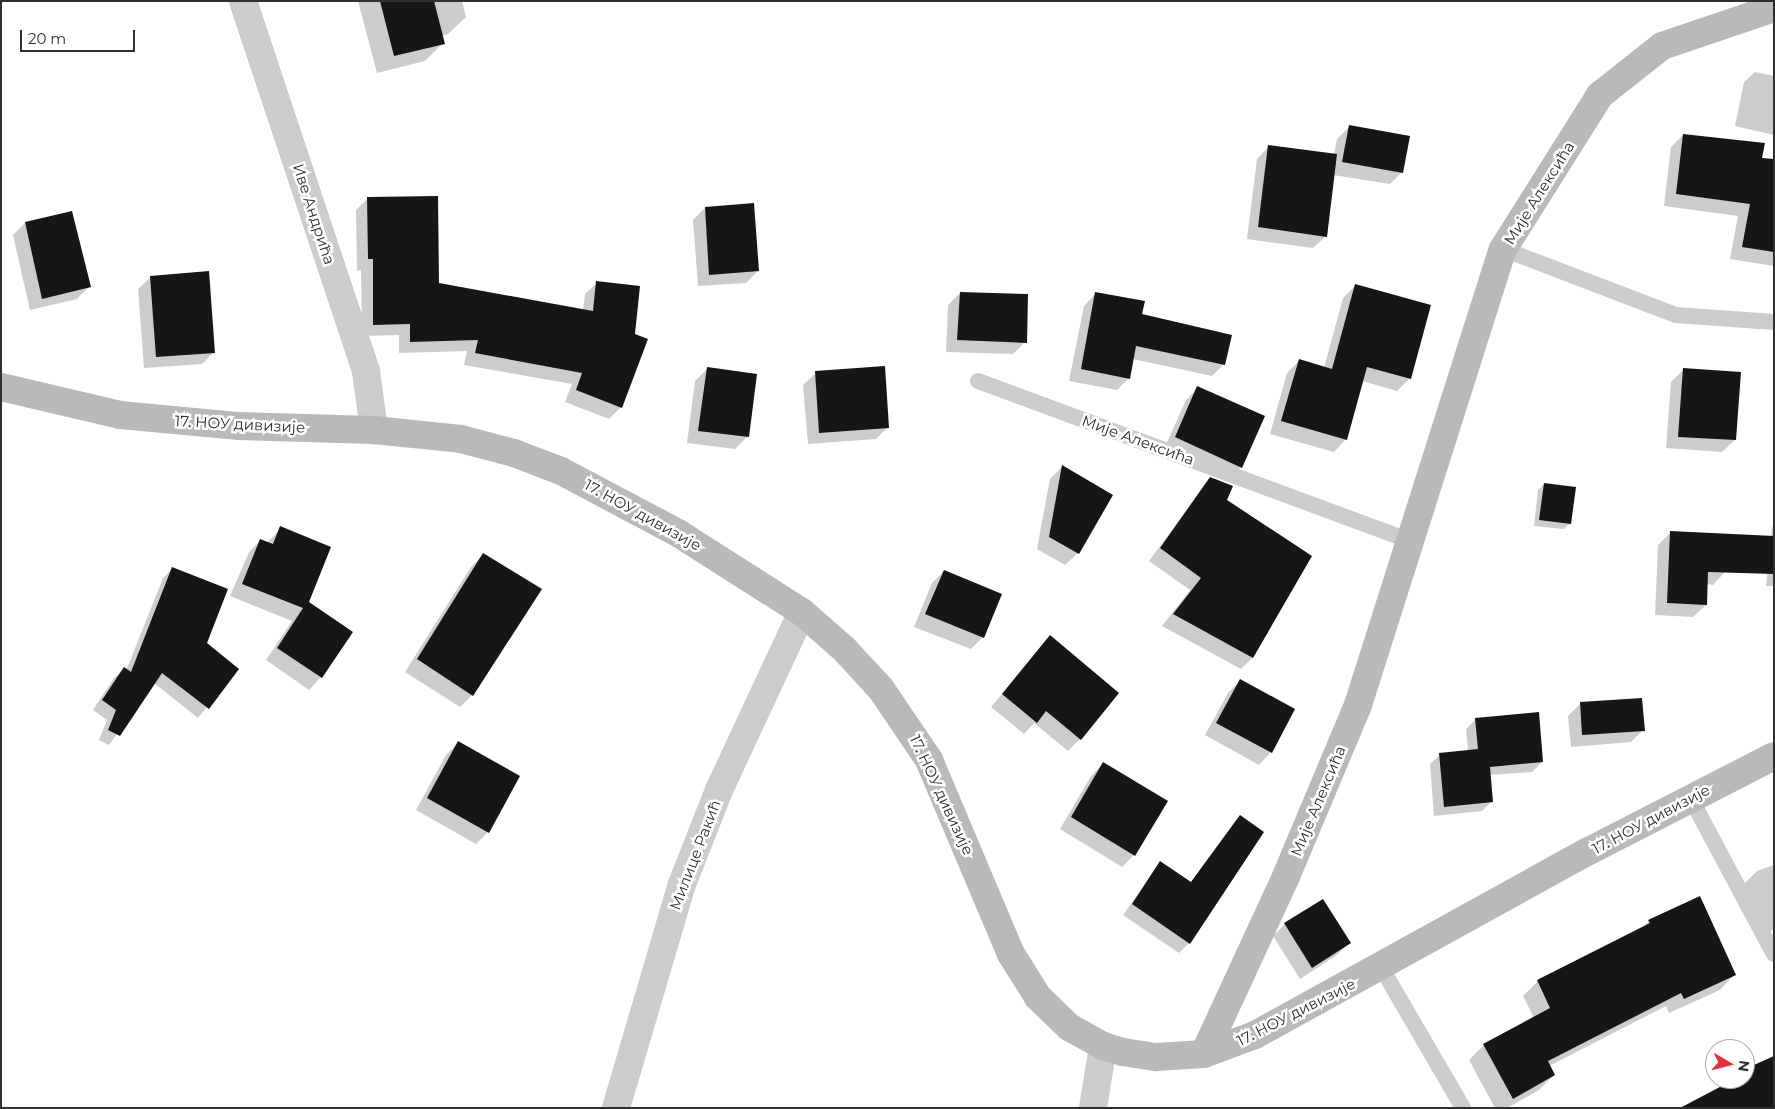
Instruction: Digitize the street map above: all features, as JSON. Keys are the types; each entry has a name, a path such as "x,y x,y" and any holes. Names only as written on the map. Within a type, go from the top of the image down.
{"street":[{"name":"Иве Андрића","path":"243,1 366,371 374,430"},
{"name":"Мије Алексића","path":"1204,1054 1328,779 1358,704 1504,249 1600,95 1662,46 1774,8"},
{"name":"17. НОУ дивизије","path":"1,387 120,414 239,426 374,430 485,444 561,471 678,533 802,612 865,670 911,729 951,806 1011,954 1038,997 1068,1027 1103,1046 1156,1057 1204,1054 1278,1024 1690,797 1774,756"},
{"name":"Милице Ракић","path":"616,1108 682,884 719,790 802,612"},
{"path":"1093,1108 1103,1046"}],"lane":[{"path":"1504,249 1676,315 1774,322"},
{"name":"Мије Алексића","path":"978,381 1410,541"},
{"path":"1690,797 1774,954"},
{"path":"1381,967 1463,1108"}],"building":[{"path":"380,1 434,1 445,44 394,56"},
{"path":"1349,125 1410,136 1403,173 1342,162"},
{"path":"1683,134 1765,143 1762,158 1774,159 1774,252 1742,247 1750,204 1676,194"},
{"path":"1268,145 1337,154 1327,237 1258,227"},
{"path":"438,196 439,283 593,311 596,281 640,286 635,334 648,339 622,408 576,390 582,373 475,353 478,340 410,342 410,324 373,325 373,259 368,259 367,197"},
{"path":"754,203 759,271 709,275 705,207"},
{"path":"72,211 91,287 42,299 25,222"},
{"path":"209,271 215,353 156,357 150,276"},
{"path":"1355,284 1431,305 1411,379 1367,367 1347,440 1281,421 1299,359 1332,369"},
{"path":"960,292 1028,294 1027,343 957,340"},
{"path":"1095,292 1145,301 1142,314 1232,335 1225,365 1136,346 1130,379 1081,369"},
{"path":"885,366 889,428 819,433 815,371"},
{"path":"707,367 757,374 749,437 698,431"},
{"path":"1683,368 1741,372 1736,440 1678,437"},
{"path":"1197,386 1265,416 1242,468 1175,437"},
{"path":"1062,465 1113,495 1079,554 1049,537"},
{"path":"1210,477 1233,486 1227,500 1312,556 1253,658 1173,614 1201,578 1160,548"},
{"path":"1544,483 1576,487 1571,524 1539,520"},
{"path":"280,526 331,547 309,602 353,632 322,678 277,648 303,608 242,584 260,539 273,544"},
{"path":"1670,531 1774,536 1774,574 1708,572 1707,605 1667,603"},
{"path":"483,553 542,589 473,696 417,659"},
{"path":"172,567 228,589 207,643 239,669 209,709 162,673 120,736 108,730 116,710 102,700 124,667 131,672"},
{"path":"944,570 1002,594 984,638 925,614"},
{"path":"1050,635 1119,693 1081,740 1046,711 1037,723 1002,694"},
{"path":"1240,679 1295,709 1272,753 1216,723"},
{"path":"1642,698 1645,731 1582,735 1580,702"},
{"path":"1539,712 1543,762 1490,767 1493,802 1444,807 1439,753 1478,749 1475,718"},
{"path":"458,741 520,776 489,833 427,798"},
{"path":"1103,762 1168,801 1135,856 1071,817"},
{"path":"1240,815 1264,832 1190,944 1132,904 1160,861 1191,882"},
{"path":"1700,896 1736,975 1684,999 1681,993 1548,1061 1555,1075 1513,1099 1483,1044 1550,1008 1537,980 1650,923 1648,920"},
{"path":"1323,899 1351,943 1312,968 1284,923"},
{"path":"1774,1056 1774,1108 1680,1108 1716,1089 1755,1089 1755,1065"}]}
